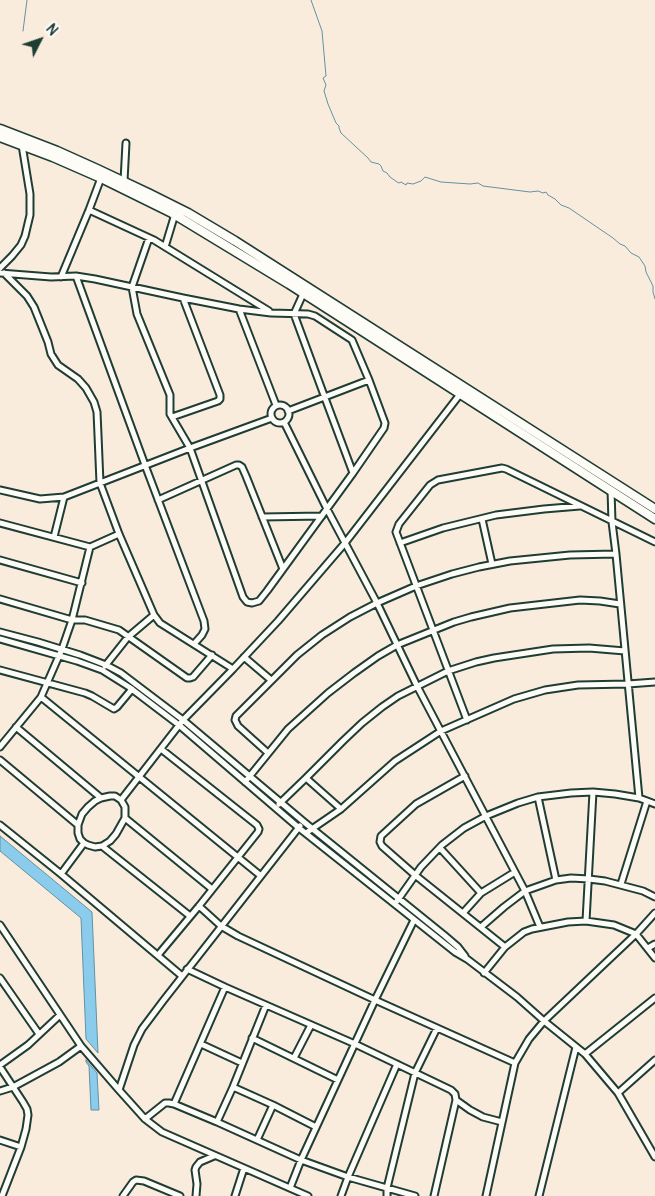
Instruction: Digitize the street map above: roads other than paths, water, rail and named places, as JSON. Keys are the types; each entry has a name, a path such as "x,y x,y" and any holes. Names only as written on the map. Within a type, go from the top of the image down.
{"main road":[{"path":"0,129 57,151 124,181 188,213 235,241 655,519"},
{"path":"0,137 53,157 174,214 611,480 655,509"}],"street":[{"path":"124,181 126,143"},
{"path":"0,268 21,245 30,215 30,194 22,145"},
{"path":"61,277 100,178"},
{"path":"89,210 165,247 271,313"},
{"path":"165,247 174,214"},
{"path":"2,273 61,277 76,276 95,279 132,287 184,298 239,309 271,313 308,314 316,316 352,340 370,380 385,423 382,431 353,473 259,601 247,602 243,597 190,448 172,417 169,408 170,394 137,314 132,287 149,238"},
{"path":"2,273 27,296 34,307 51,354 58,364 82,383 94,402 98,435 100,483 154,615 160,622 233,669"},
{"path":"76,276 144,465 204,622 202,634 194,644"},
{"path":"303,294 294,314 353,473"},
{"path":"172,417 220,400 220,395 184,298"},
{"path":"239,309 276,405"},
{"path":"288,411 370,380"},
{"path":"121,800 183,720 278,621 345,543 462,391"},
{"path":"276,405 282,405 287,408 288,416 284,422 276,422 272,418 272,409 276,405"},
{"path":"0,490 40,500 64,497 144,465 272,418"},
{"path":"284,422 327,509 377,603 417,686 525,891 540,927"},
{"path":"158,500 239,465 246,476 283,570"},
{"path":"467,720 396,532 399,524 430,485 438,480 502,468 506,469 655,542"},
{"path":"611,480 612,522 638,798"},
{"path":"54,537 64,497"},
{"path":"400,543 443,528 496,515 580,506"},
{"path":"262,517 322,516"},
{"path":"482,519 492,564"},
{"path":"0,523 90,547 120,534"},
{"path":"0,747 41,697 62,650 72,620 90,547"},
{"path":"268,753 238,726 235,720 236,716 297,655 322,635 350,617 416,586 452,574 492,564 570,555 616,554"},
{"path":"0,560 82,583"},
{"path":"0,599 72,620 85,620 112,627 187,678 193,677 212,655"},
{"path":"245,782 288,729 328,693 362,667 397,645 471,617 520,607 580,600 620,604"},
{"path":"102,670 128,637 154,615"},
{"path":"0,635 62,650 106,665 121,673 183,720 304,822 432,925 458,947 467,958 517,996 585,1054 618,1093 655,1157"},
{"path":"0,635 102,670 132,690 179,725 299,828 455,952 467,958"},
{"path":"275,808 362,723 382,707 417,686 448,671 494,658 544,650 589,648 625,651"},
{"path":"244,657 271,680"},
{"path":"0,671 47,682 92,696 114,709 136,684"},
{"path":"306,833 341,809 395,761 441,731 514,699 545,690 578,686 655,682"},
{"path":"41,697 261,876"},
{"path":"16,727 101,798"},
{"path":"158,955 259,829 161,749"},
{"path":"213,755 218,749"},
{"path":"0,760 78,825"},
{"path":"465,776 416,804 381,836 380,842 382,846 415,875 505,947"},
{"path":"306,778 341,809"},
{"path":"395,904 421,867 464,828 486,816 518,803 538,797 571,792 593,792 638,798 655,804"},
{"path":"586,921 593,792"},
{"path":"110,796 115,796 121,800 125,807 125,818 110,841 102,846 95,847 84,843 78,833 78,825 82,814 88,807 101,798 110,796"},
{"path":"538,797 556,880"},
{"path":"621,884 647,800"},
{"path":"125,818 212,889"},
{"path":"119,1090 134,1045 142,1029 187,969 304,822"},
{"path":"0,825 182,976"},
{"path":"61,874 84,843"},
{"path":"102,846 190,916"},
{"path":"440,848 481,893"},
{"path":"347,866 352,861"},
{"path":"463,913 481,893 515,872"},
{"path":"481,928 525,891 556,880 589,878 621,884 655,897"},
{"path":"374,888 378,882"},
{"path":"198,906 221,926 238,936 515,1063"},
{"path":"486,1196 515,1063 529,1039 544,1021 636,934 655,913"},
{"path":"290,1188 316,1127 414,920"},
{"path":"484,972 505,947 524,932 568,922 586,921 614,925 636,934 655,958"},
{"path":"0,925 81,1046 145,1119 162,1132 308,1196"},
{"path":"428,930 432,925"},
{"path":"648,948 655,944"},
{"path":"187,969 355,1044 451,1090 455,1094 456,1100 434,1196"},
{"path":"0,978 39,1034"},
{"path":"174,1104 225,987"},
{"path":"585,1054 655,998"},
{"path":"217,1122 266,1005"},
{"path":"2,1196 26,1129 28,1116 27,1109 0,1066 60,1015"},
{"path":"294,1058 311,1024"},
{"path":"387,1196 387,1188 415,1073 437,1028"},
{"path":"252,1038 338,1080"},
{"path":"201,1044 242,1063"},
{"path":"0,1091 13,1087 59,1062 81,1046"},
{"path":"540,1196 576,1047"},
{"path":"618,1093 655,1060"},
{"path":"341,1196 397,1064"},
{"path":"232,1087 316,1127"},
{"path":"456,1100 483,1117 502,1122"},
{"path":"145,1119 165,1103 174,1104 301,1160 348,1177 415,1196"},
{"path":"258,1140 273,1105"},
{"path":"0,1140 20,1147"},
{"path":"196,1196 195,1170 200,1162 215,1156"},
{"path":"234,1196 244,1168"},
{"path":"123,1196 136,1180 144,1181 180,1196"}],"water":[{"path":"0,836 92,912 98,1053 86,1039 81,918 0,851"},
{"path":"86,1060 97,1073 99,1110 91,1110 89,1066"}],"waterway":[{"path":"23,31 27,0"},
{"path":"311,0 322,31 326,76 323,78 326,85 324,91 328,104 341,133 371,162 379,164 390,177 406,185 407,183 413,184 421,181 425,177 441,182 478,183 483,186 530,192 546,192 561,205 569,208 639,257 653,286 655,299"}]}
